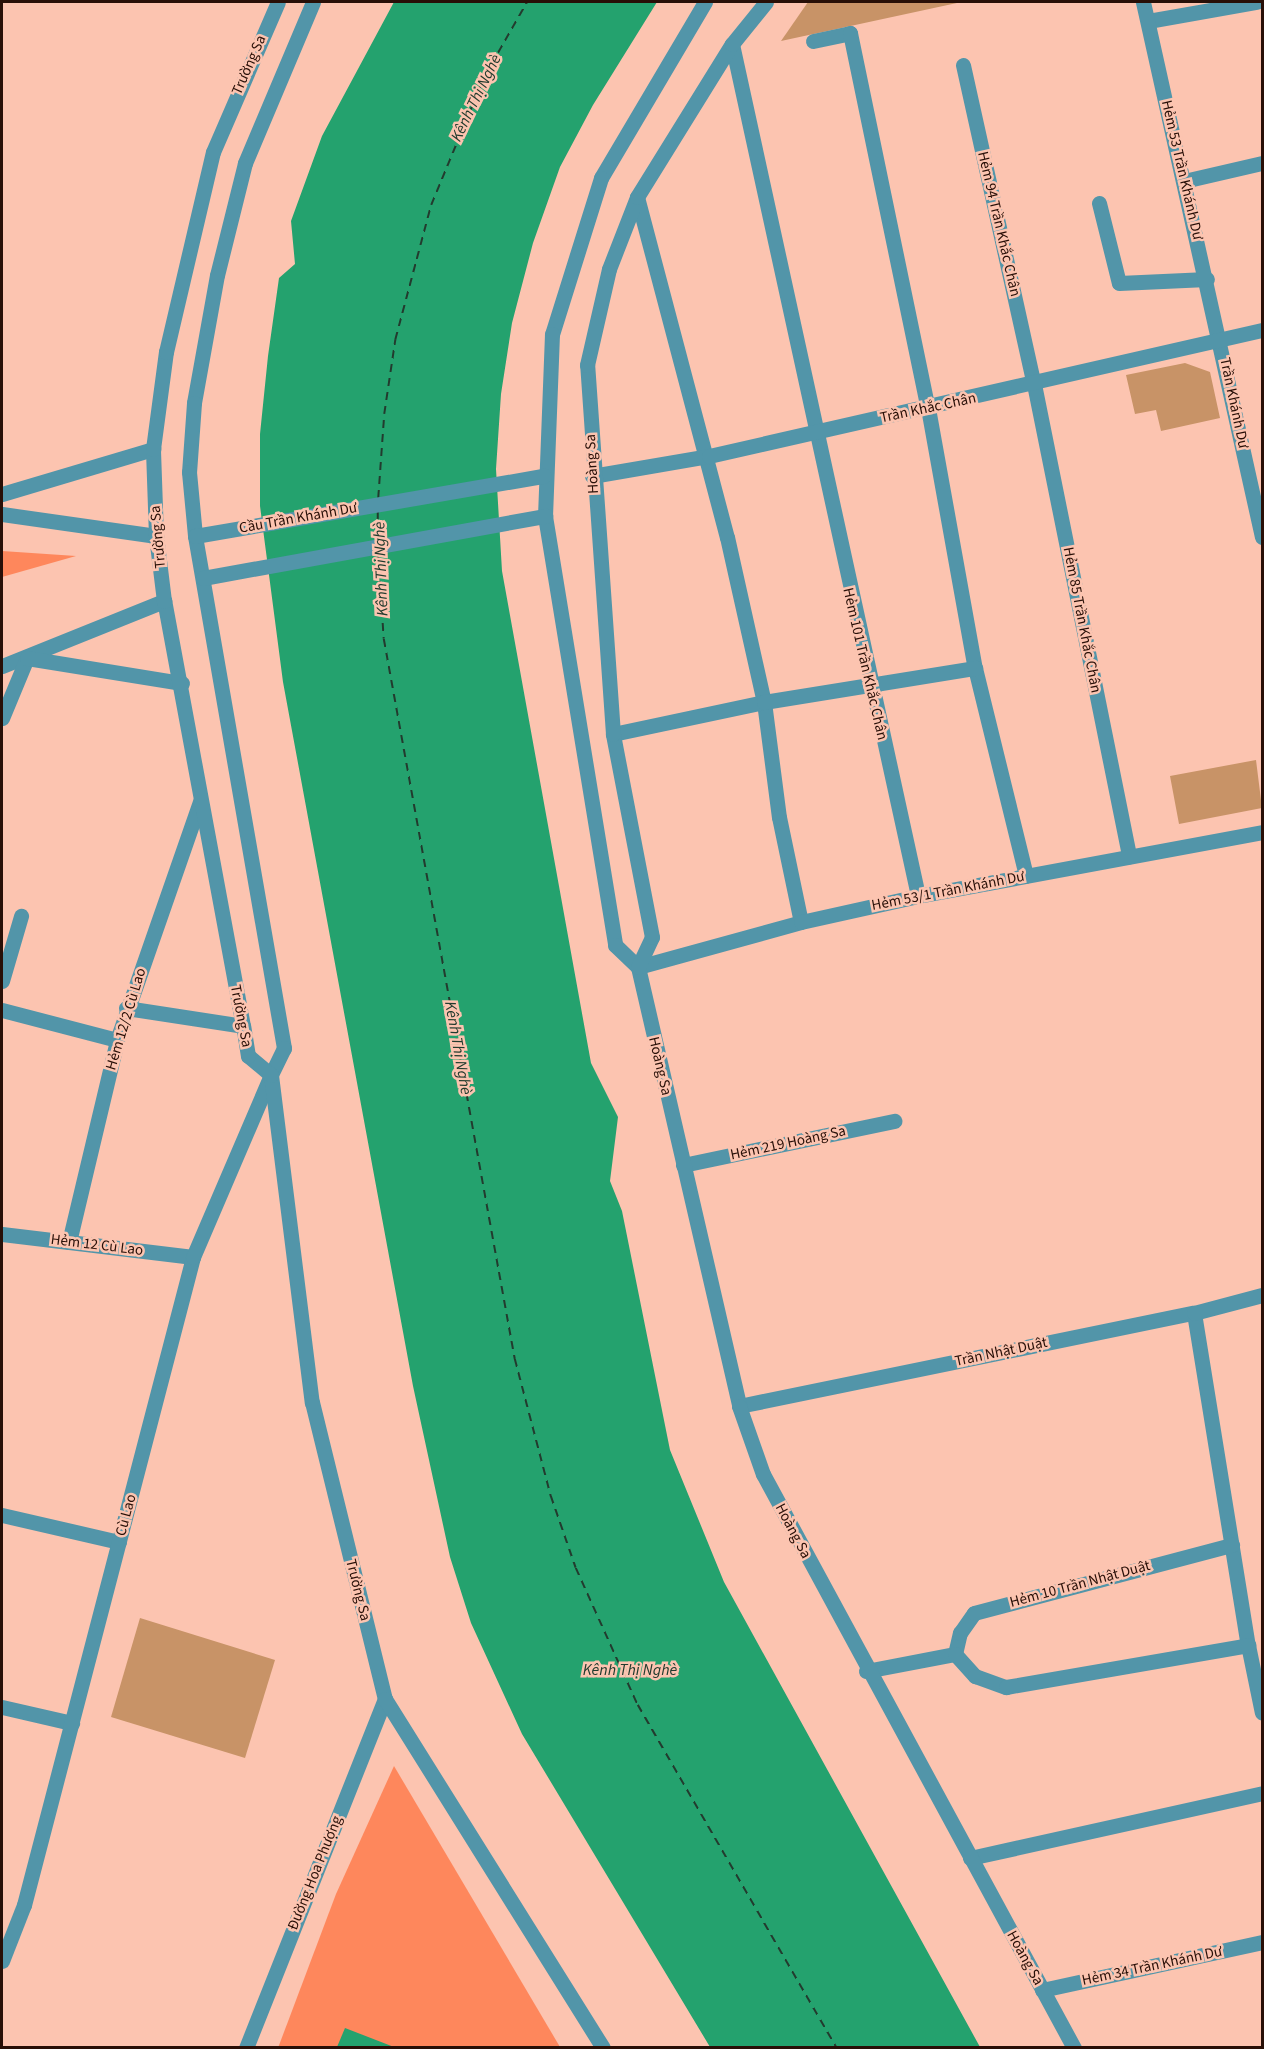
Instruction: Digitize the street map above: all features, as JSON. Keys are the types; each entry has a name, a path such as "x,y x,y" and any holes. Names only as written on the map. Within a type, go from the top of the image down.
{"street":[{"name":"Trường Sa","path":"278,2 213,152 166,352 153,449 156,536 164,601 182,683 200,801 248,1056 271,1075 312,1402 385,1699 603,2048"},
{"path":"271,1075 284,1048 195,536 189,472 194,403 217,275 245,164 313,2"},
{"path":"638,967 615,945 545,516 543,476 552,334 601,178 705,2"},
{"name":"Hoàng Sa","path":"766,2 732,44 637,197 609,269 587,365 592,476 613,734 652,937 638,967 738,1406 763,1474 866,1671 1074,2048"},
{"name":"Hẻm 53 Trần Khánh Dư","path":"1143,2 1221,339"},
{"path":"1148,21 1256,2"},
{"path":"813,41 850,33 928,408 975,668 1026,876"},
{"name":"Hẻm 101 Trần Khắc Chân","path":"732,44 813,432 918,896"},
{"name":"Hẻm 94 Trần Khắc Chân","path":"963,65 1034,384"},
{"path":"1184,181 1263,163"},
{"path":"637,197 709,456 765,702 779,817 801,922"},
{"path":"1099,203 1119,284 1207,279"},
{"name":"Trần Khắc Chân","path":"592,476 709,456 1034,384 1263,330"},
{"name":"Trần Khánh Dư","path":"1221,339 1263,537"},
{"name":"Hẻm 85 Trần Khắc Chân","path":"1034,384 1129,857"},
{"path":"2,494 153,449"},
{"name":"Cầu Trần Khánh Dư","path":"195,536 543,476"},
{"path":"2,514 156,536"},
{"path":"203,579 545,516"},
{"path":"2,666 27,658 164,601"},
{"path":"27,658 182,683"},
{"path":"2,718 27,658"},
{"path":"613,734 765,702 975,668"},
{"name":"Hẻm 12/2 Cù Lao","path":"69,1242 126,1008 200,801"},
{"name":"Hẻm 53/1 Trần Khánh Dư","path":"638,967 801,922 918,896 1263,832"},
{"path":"2,981 21,916"},
{"path":"126,1008 243,1026"},
{"path":"2,1010 117,1040"},
{"name":"Cù Lao","path":"2,1961 24,1905 193,1257 271,1075"},
{"name":"Hẻm 219 Hoàng Sa","path":"682,1165 894,1121"},
{"name":"Hẻm 12 Cù Lao","path":"2,1234 193,1257"},
{"name":"Trần Nhật Duật","path":"738,1406 1194,1313 1263,1295"},
{"path":"1194,1313 1248,1645 1263,1713"},
{"path":"2,1515 119,1542"},
{"name":"Hẻm 10 Trần Nhật Duật","path":"956,1654 960,1633 974,1613 1232,1545"},
{"path":"866,1671 956,1654 975,1676 1006,1686 1248,1645"},
{"name":"Đường Hoa Phượng","path":"246,2048 385,1699"},
{"path":"2,1707 72,1723"},
{"path":"970,1858 1263,1793"},
{"name":"Hẻm 34 Trần Khánh Dư","path":"1042,1990 1263,1942"}],"shaded area":[{"path":"2,551 76,556 2,577"},
{"path":"394,1766 560,2047 278,2048 336,1894"}],"water":[{"name":"Kênh Thị Nghè","path":"394,2 657,2 593,105 560,167 533,243 512,323 501,394 496,469 502,571 591,1063 618,1117 610,1181 622,1211 670,1450 724,1582 980,2047 710,2047 522,1734 471,1623 450,1557 413,1386 283,682 260,506 260,434 279,278 295,264 291,221 322,136"},
{"path":"345,2028 394,2047 337,2047"}],"building":[{"path":"808,2 956,2 957,3 781,41"},
{"path":"1185,363 1210,372 1220,418 1161,431 1156,410 1135,414 1126,375"},
{"path":"1256,760 1262,808 1179,824 1170,776"},
{"path":"140,1618 275,1660 245,1758 111,1717"}],"ferry route":[{"path":"378,498 384,414 395,340 431,205 484,77 527,2"},
{"path":"378,511 378,540"},
{"path":"378,553 384,639 515,1359 551,1496 576,1568 638,1705 837,2048"}]}
